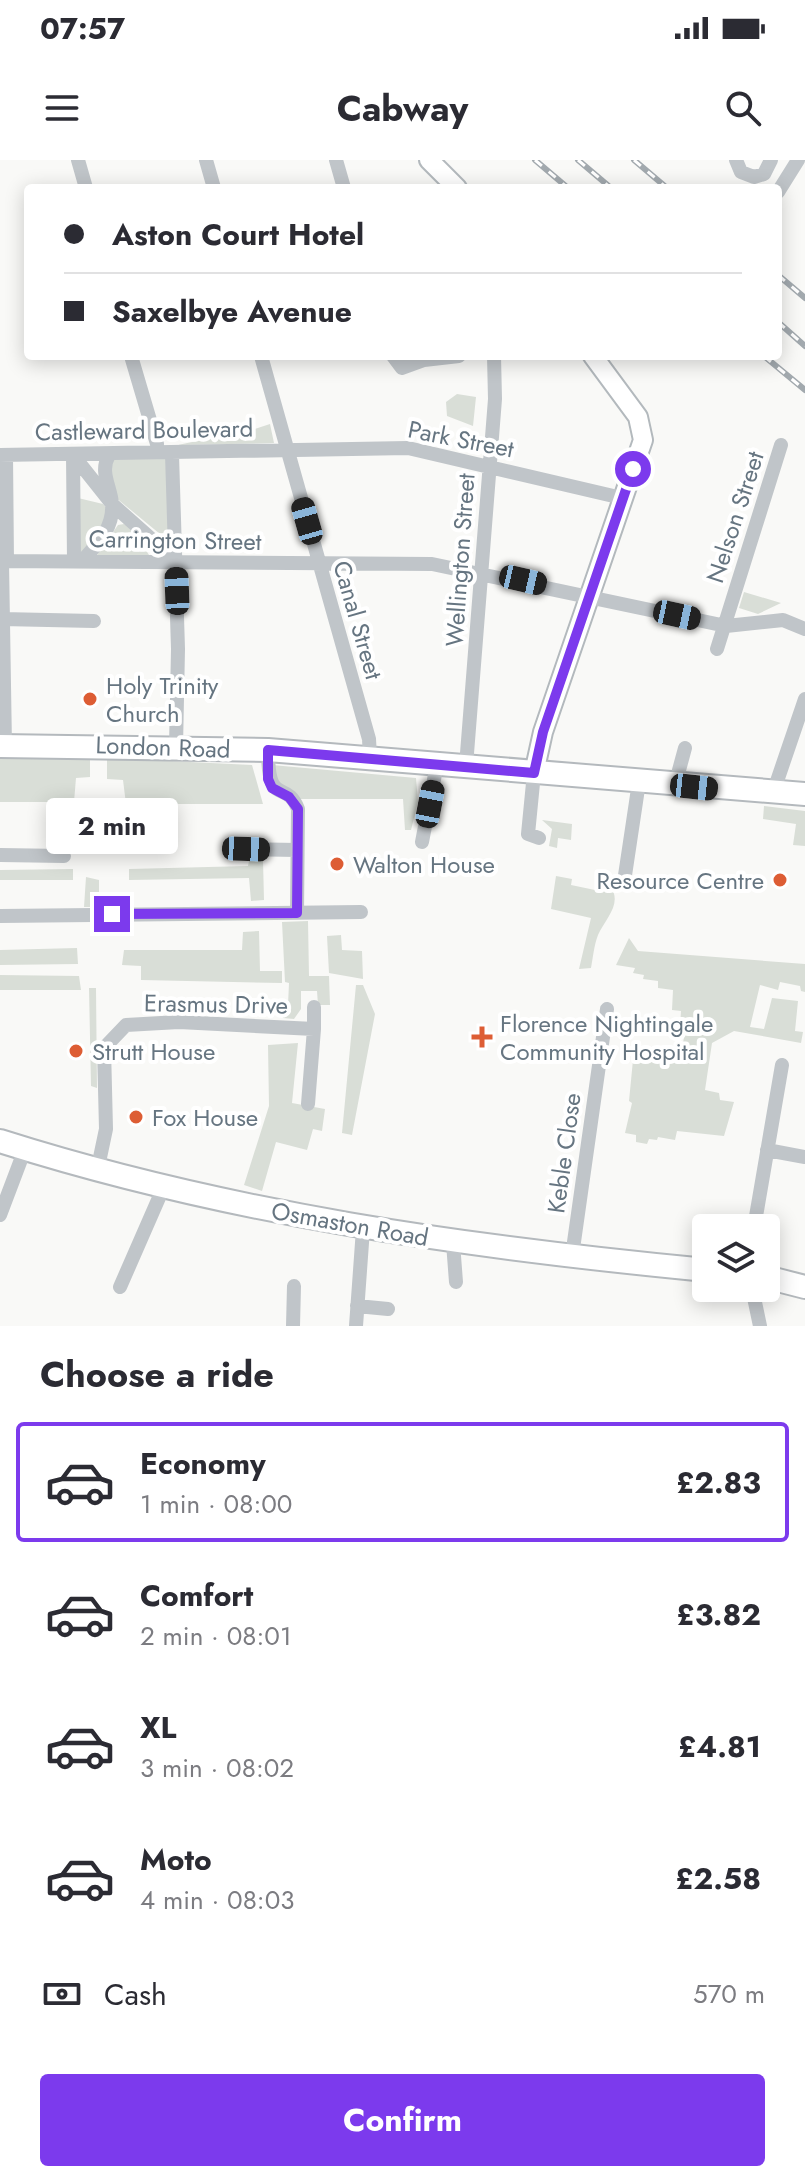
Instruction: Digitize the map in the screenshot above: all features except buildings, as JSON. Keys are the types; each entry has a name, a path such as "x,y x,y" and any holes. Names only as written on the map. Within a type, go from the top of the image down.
{"main road":[{"path":"429,160 453,184"},
{"path":"534,773 543,732 643,440 643,427 596,360"},
{"name":"London Road","path":"2,746 268,750 805,794"},
{"name":"Osmaston Road","path":"0,1141 165,1184 363,1229 453,1243 692,1269"},
{"path":"780,1278 805,1274"},
{"path":"780,1283 805,1287"}],"street":[{"path":"78,160 85,184"},
{"path":"206,160 213,184"},
{"path":"336,160 343,184"},
{"path":"736,160 741,172 749,177 764,174 771,162"},
{"path":"782,194 798,160"},
{"path":"132,360 157,444"},
{"name":"Canal Street","path":"262,360 369,739 370,757"},
{"path":"397,362 424,360"},
{"name":"Wellington Street","path":"466,766 495,399 494,360"},
{"name":"Nelson Street","path":"717,649 781,445"},
{"name":"Castleward Boulevard","path":"3,455 172,454 288,448"},
{"name":"Park Street","path":"288,448 408,448 622,498"},
{"path":"172,454 178,674 176,747"},
{"path":"2,746 3,455"},
{"path":"73,455 124,524"},
{"path":"73,455 78,560"},
{"path":"78,560 103,538 112,504 104,465 109,455"},
{"path":"112,504 176,561"},
{"name":"Carrington Street","path":"3,561 419,563 481,573 726,626 783,620 805,629"},
{"path":"2,619 94,621"},
{"path":"773,793 805,699"},
{"path":"675,785 685,748"},
{"path":"268,750 268,779 272,788 289,797 298,809 297,913"},
{"path":"422,842 437,764"},
{"path":"534,773 528,834 539,838"},
{"path":"624,882 639,782"},
{"path":"246,849 297,850"},
{"path":"0,855 64,856"},
{"path":"0,916 361,912"},
{"name":"Erasmus Drive","path":"308,1104 314,1007"},
{"name":"Keble Close","path":"572,1256 607,1009"},
{"name":"Erasmus Drive","path":"98,1167 106,1129 104,1048 126,1025 179,1022 314,1029"},
{"path":"756,1214 782,1065"},
{"path":"0,1215 25,1149"},
{"path":"767,1150 805,1157"},
{"path":"120,1287 165,1184"},
{"path":"356,1326 363,1229"},
{"path":"453,1243 456,1282"},
{"path":"293,1326 294,1286"},
{"path":"760,1326 762,1302"},
{"path":"357,1306 388,1309"}],"shaded area":[{"path":"457,394 476,397 473,426 447,416 446,402"},
{"path":"270,424 274,443 178,445 220,436 221,440"},
{"path":"166,458 169,533 160,534 115,497 108,459"},
{"path":"78,498 103,504 108,510 100,535 79,556"},
{"path":"118,525 131,527 149,555 97,555"},
{"path":"744,592 781,603 758,614 739,608"},
{"path":"90,756 90,777 76,778 74,802 0,802 0,759"},
{"path":"107,758 252,765 263,804 126,804 123,780 107,779"},
{"path":"272,765 416,778 418,802 411,830 405,830 403,799 295,799 277,780"},
{"path":"764,806 805,811 805,846 793,845 796,824 763,819"},
{"path":"542,820 572,824 571,840 558,838 557,848 549,846 552,829"},
{"path":"263,860 264,900 251,901 249,878 129,880 129,869 248,866 249,861"},
{"path":"73,869 73,880 0,880 0,870"},
{"path":"556,876 572,879 571,885 595,890 598,883 610,886 614,892 614,904 598,935 591,968 579,969 591,918 551,909"},
{"path":"86,877 99,880 99,907 84,907"},
{"path":"308,921 309,976 329,976 330,1005 318,1005 317,991 301,991 301,1009 294,1019 283,1018 282,1007 288,1005 289,983 285,982 282,922"},
{"path":"259,931 260,971 282,971 282,983 141,980 141,966 122,965 124,950 242,950 243,932"},
{"path":"341,935 342,950 362,951 363,979 329,973 327,936"},
{"path":"629,938 638,951 805,964 805,992 801,991 800,986 780,982 778,990 760,985 750,1027 764,1029 772,998 798,1001 795,1031 803,1032 801,1043 734,1031 712,1043 705,1090 719,1093 720,1100 734,1102 724,1136 677,1131 675,1140 658,1137 657,1140 649,1139 647,1144 636,1142 636,1135 625,1133 632,1103 629,1101 633,1060 664,1063 666,1055 681,1057 685,1030 680,1028 681,1011 672,1010 673,990 658,988 658,981 643,979 644,975 633,973 635,968 616,965"},
{"path":"77,948 78,964 0,965 0,950"},
{"path":"0,975 79,976 81,990 0,990"},
{"path":"356,985 363,985 375,1014 352,1135 342,1133"},
{"path":"89,988 96,988 97,1088 91,1086"},
{"path":"298,1043 292,1103 325,1109 322,1131 313,1129 307,1150 276,1142 262,1191 244,1185 269,1106 268,1045"}],"railway":[{"path":"535,160 563,184"},
{"path":"578,160 606,184"},
{"path":"634,160 662,184"},
{"path":"782,278 805,298"},
{"path":"782,326 805,346"},
{"path":"769,360 805,390"}],"place":[{"name":"Holy Trinity Church","path":"90,699"},
{"name":"Walton House","path":"337,864"},
{"name":"Resource Centre","path":"780,880"},
{"name":"Florence Nightingale Community Hospital","path":"482,1037"},
{"name":"Strutt House","path":"76,1051"},
{"name":"Fox House","path":"136,1117"}],"route":[{"path":"112,914 297,913 298,809 289,797 272,788 268,779 268,750 534,773 543,732 633,469"}]}
